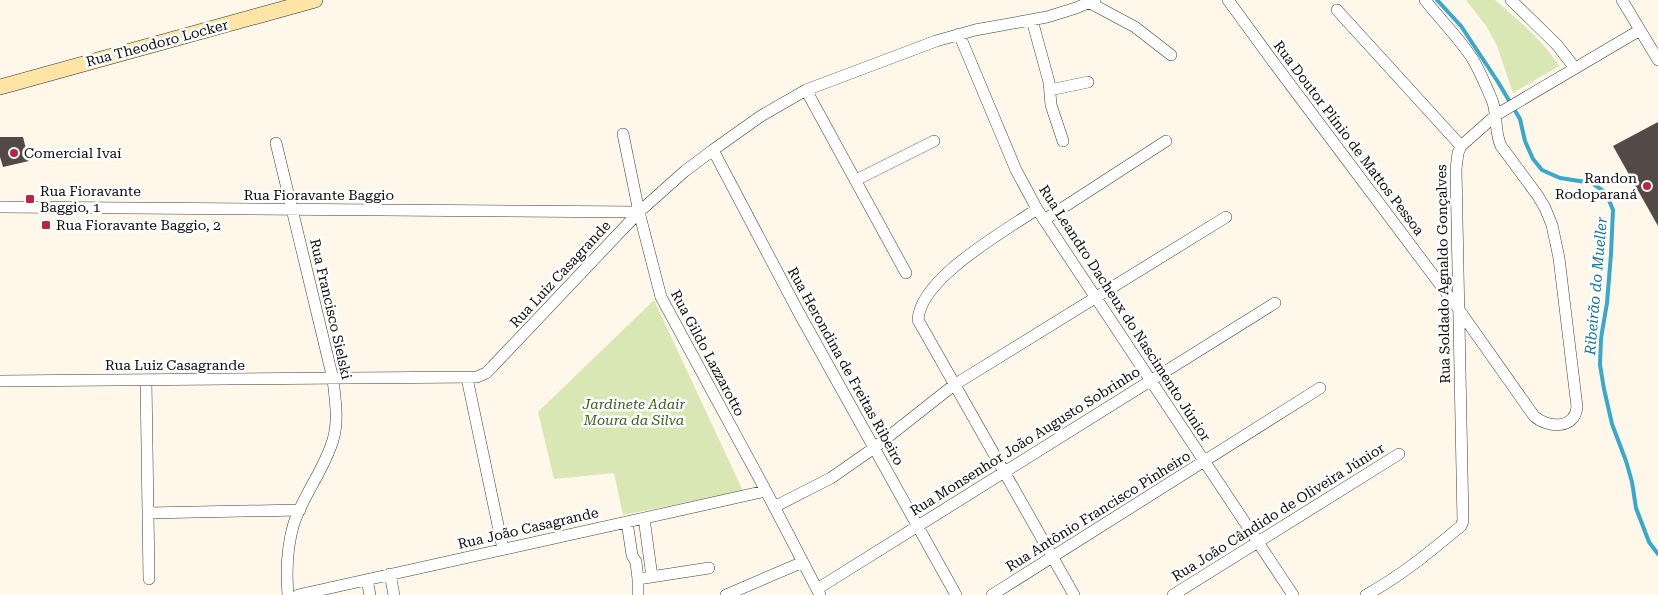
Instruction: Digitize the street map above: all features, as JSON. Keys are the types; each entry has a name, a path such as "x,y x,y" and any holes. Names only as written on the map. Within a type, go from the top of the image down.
{"main road":[{"name":"Rua Theodoro Locker","path":"0,87 315,0"}],"street":[{"name":"Rua Doutor Plínio de Mattos Pessoa","path":"1228,0 1457,307 1534,416 1540,422 1561,425 1573,418 1577,407 1556,242 1545,208 1498,138 1496,129 1501,112"},
{"path":"1425,0 1472,59 1501,112"},
{"path":"1512,0 1558,45 1576,68"},
{"path":"1622,0 1640,30 1653,41 1658,60"},
{"path":"1092,2 1135,27 1171,56"},
{"name":"Rua Luiz Casagrande","path":"0,381 477,377 486,373 493,366 639,212 713,150 761,116 806,90 911,49 959,34 1061,13 1092,2"},
{"path":"1337,10 1461,146 1501,112 1640,30"},
{"path":"1032,20 1050,90 1051,105 1063,141"},
{"name":"Rua Leandro Dacheux do Nascimento Júnior","path":"959,34 1016,170 1037,209 1293,595"},
{"path":"1050,90 1088,82"},
{"path":"806,90 906,272"},
{"name":"Rua Gildo Lazzarotto","path":"623,134 639,212 661,297 766,491 818,592"},
{"path":"856,180 934,141"},
{"path":"1044,220 1166,141"},
{"name":"Rua Francisco Sielski","path":"276,143 334,379 336,404 334,438 320,473 294,522 288,551 288,595"},
{"name":"Rua Soldado Agnaldo Gonçalves","path":"1366,595 1402,573 1460,526 1464,516 1457,307 1456,169 1461,146"},
{"name":"Rua Herondina de Freitas Ribeiro","path":"713,150 798,313 956,595"},
{"name":"Rua Fioravante Baggio","path":"0,207 639,212"},
{"path":"1037,209 946,273 937,283 921,309 918,320 1074,595"},
{"path":"774,507 831,478 874,448 954,385 1226,217"},
{"name":"Rua Monsenhor João Augusto Sobrinho","path":"818,592 918,526 1275,302"},
{"path":"467,378 503,549"},
{"path":"146,380 149,579"},
{"name":"Rua Antônio Francisco Pinheiro","path":"992,595 1320,388"},
{"name":"Rua João Cândido de Oliveira Júnior","path":"1173,595 1399,454"},
{"name":"Rua João Casagrande","path":"298,595 766,491"},
{"path":"148,513 300,510"},
{"path":"644,518 652,577"},
{"path":"628,522 632,555 636,562 638,595"},
{"path":"726,595 803,562"},
{"path":"638,579 710,568"},
{"path":"390,574 394,595"},
{"path":"367,580 370,595"}],"green space":[{"path":"1466,0 1495,0 1538,39 1559,66 1513,93 1497,46 1487,27"},
{"name":"Jardinete Adair Moura da Silva","path":"654,300 743,491 623,515 614,473 554,479 538,412"}],"building":[{"name":"Randon Rodoparaná","path":"1658,122 1658,226 1613,146"},
{"path":"0,137 23,137 29,161 3,167 0,157"}],"waterway":[{"name":"Ribeirão do Mueller","path":"1437,0 1461,26 1498,82 1520,119 1525,141 1533,159 1542,170 1560,178 1592,183 1606,193 1613,210 1607,303 1601,338 1600,365 1612,424 1626,461 1636,508 1649,542 1658,554"}],"place":[{"name":"Comercial Ivaí","path":"14,153"},
{"name":"Randon Rodoparaná","path":"1647,186"},
{"name":"Rua Fioravante Baggio, 1","path":"30,199"},
{"name":"Rua Fioravante Baggio, 2","path":"46,225"}]}
